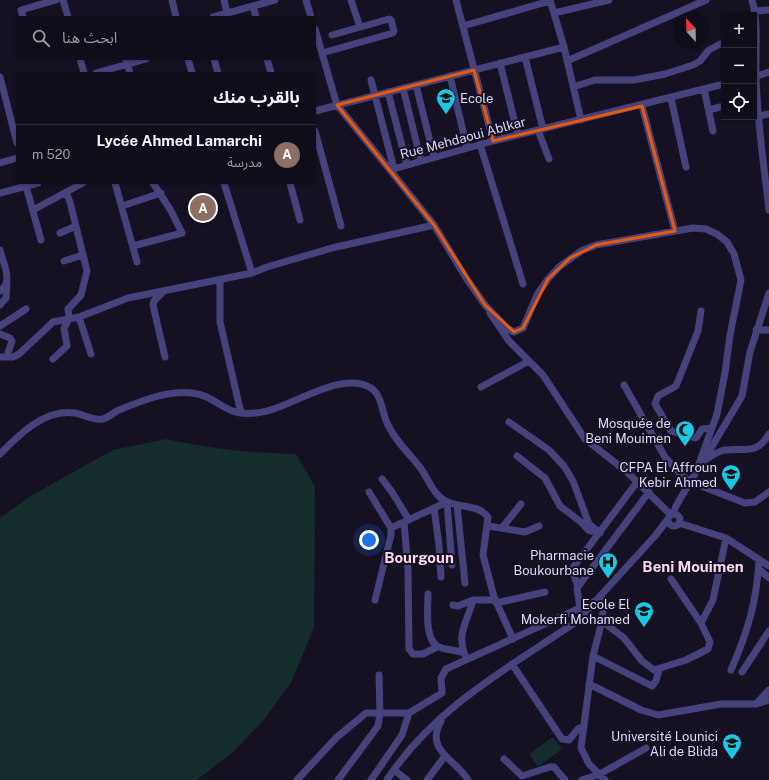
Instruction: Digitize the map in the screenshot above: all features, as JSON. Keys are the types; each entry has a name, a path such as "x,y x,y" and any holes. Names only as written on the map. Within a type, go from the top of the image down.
{"street":[{"path":"23,16 21,10 56,0"},
{"path":"63,0 68,16"},
{"path":"172,0 176,16"},
{"path":"224,0 227,13"},
{"path":"216,16 275,0"},
{"path":"306,0 311,16"},
{"path":"351,0 360,27"},
{"path":"456,0 493,141"},
{"path":"463,26 550,0 564,47 581,120"},
{"path":"554,13 609,0"},
{"path":"567,61 706,0"},
{"path":"752,0 756,11 769,10"},
{"path":"253,6 256,16"},
{"path":"319,49 393,33 394,31 391,20 389,19 332,35"},
{"name":"Rue Mehdaoui Ablkar","path":"316,34 319,49 337,105 392,169 480,144 642,106 721,85"},
{"path":"573,87 595,80 634,80 665,74 700,62 710,50 721,44"},
{"path":"316,111 564,47"},
{"path":"525,57 549,159"},
{"path":"80,60 84,72"},
{"path":"99,72 126,62 139,60"},
{"path":"188,60 192,72"},
{"path":"214,60 218,72"},
{"path":"267,60 271,72"},
{"path":"126,62 130,72"},
{"path":"500,63 518,135"},
{"path":"757,76 769,72"},
{"path":"450,76 467,148"},
{"path":"0,77 16,139"},
{"path":"371,80 392,169 434,225 466,278 501,331 554,390 586,439 638,482 672,516 680,519 679,523"},
{"path":"416,85 434,157"},
{"path":"403,88 420,161"},
{"path":"704,89 713,131"},
{"path":"388,92 407,165"},
{"path":"671,98 686,167"},
{"path":"757,104 769,210"},
{"path":"642,106 675,231"},
{"path":"708,110 721,107"},
{"path":"759,116 769,114"},
{"path":"316,140 318,157 341,226"},
{"path":"480,144 524,284"},
{"path":"0,163 16,158"},
{"path":"0,193 34,184"},
{"path":"33,210 81,184"},
{"path":"115,184 137,262"},
{"path":"133,246 182,233 161,193 154,184"},
{"path":"224,184 252,274"},
{"path":"290,184 300,220"},
{"path":"26,186 42,240"},
{"path":"53,359 67,346 64,328 70,318 68,309 81,295 87,271 66,192"},
{"path":"122,206 161,193"},
{"path":"5,356 27,348 53,322 79,317 128,298 252,274 267,267 339,246 434,225"},
{"path":"60,233 76,226"},
{"path":"485,305 508,329 514,332 518,331 523,328 538,293 559,267 570,258 596,245 693,228 706,229 717,234 727,242 734,254 740,270 741,280 730,335 726,372 717,414 696,472 678,502 668,523 672,526"},
{"path":"0,250 8,280 6,298 0,305"},
{"path":"64,261 83,255"},
{"path":"220,281 220,322 241,413"},
{"path":"0,291 7,284"},
{"path":"164,290 154,301 153,305 165,357"},
{"path":"696,472 742,396 750,352 769,293"},
{"path":"0,326 26,309"},
{"path":"700,311 698,331 676,386 658,396 655,404 670,429 674,432 694,438 698,437 702,428 712,428"},
{"path":"79,317 91,354"},
{"path":"756,330 769,330"},
{"path":"0,334 10,338 12,341 5,356"},
{"path":"481,387 529,361"},
{"path":"0,454 20,434 46,418 65,413 74,413 103,419 117,411 152,398 180,392 203,395 227,410 241,413 265,412 343,384 371,388 378,395 384,417 396,440 419,466 437,495 447,502 472,508 486,514 489,521 484,540 483,555 496,602 513,639"},
{"path":"624,385 668,462 682,476 691,482 744,503 755,502 769,492"},
{"path":"509,422 549,450 564,466 573,481 589,524 600,533"},
{"path":"704,460 721,451 748,451 756,448 769,434"},
{"path":"517,456 545,478 560,506 581,522 588,530 600,533"},
{"path":"382,479 392,492 406,521 409,649 413,654 420,654 437,647 465,656"},
{"path":"578,586 572,569 638,482"},
{"path":"369,492 391,528 391,535 375,600"},
{"path":"580,608 576,592 578,586 649,492"},
{"path":"391,528 447,502"},
{"path":"447,502 452,565"},
{"path":"502,528 521,504"},
{"path":"457,505 465,583"},
{"path":"434,508 441,576"},
{"path":"387,780 418,739 444,716 512,664 573,624 599,598 672,516"},
{"path":"655,536 679,523 726,538 769,566"},
{"path":"488,526 525,532 539,526"},
{"path":"701,623 713,600 726,538"},
{"path":"731,670 742,644 754,608 760,559"},
{"path":"759,569 769,578"},
{"path":"602,621 624,638 647,665 654,670 659,670 686,660 708,649 710,642 701,623 671,579"},
{"path":"453,605 458,606 472,600 496,602 545,592"},
{"path":"428,594 429,633 437,647"},
{"path":"297,780 319,755 366,713 409,714 441,695 443,690 441,678 443,673 450,666 465,656 513,639 599,598"},
{"path":"599,598 603,611 602,621 593,656 581,748 589,764 605,780"},
{"path":"465,656 461,633 468,619 472,600"},
{"path":"742,672 769,631"},
{"path":"593,656 652,686 656,681 659,670"},
{"path":"512,664 562,739 566,741 569,740 578,729 584,726"},
{"path":"338,780 378,726 380,713 379,675"},
{"path":"589,684 653,714 663,715 721,704 756,704 769,700"},
{"path":"756,704 769,690"},
{"path":"371,780 402,735 409,714"},
{"path":"444,716 436,729 435,736 438,747 445,756 464,773 468,780"},
{"path":"582,780 600,774 646,748"},
{"path":"427,780 445,756"},
{"path":"504,759 522,776 550,766 554,767 565,780"},
{"path":"394,770 407,780"}],"highlighted area":[{"path":"474,70 493,141 642,106 675,231 596,245 570,258 548,279 523,328 514,332 485,305 434,225 337,105"}],"green space":[{"path":"167,439 231,450 296,454 315,487 314,627 291,683 262,722 233,752 197,780 0,780 0,518 32,495 113,450"},
{"path":"553,737 562,749 538,767 529,754"}],"place":[{"name":"Ecole","path":"446,115"},
{"name":"Lycée Ahmed Lamarchi","path":"203,208"},
{"name":"Mosquée de Beni Mouimen","path":"685,447"},
{"name":"CFPA El Affroun Kebir Ahmed","path":"731,491"},
{"name":"Pharmacie Boukourbane","path":"608,579"},
{"name":"Ecole El Mokerfi Mohamed","path":"644,628"},
{"name":"Université Lounici Ali de Blida","path":"732,760"}],"district":[{"name":"Bourgoun","path":"419,557"},
{"name":"Beni Mouimen","path":"693,566"}]}
